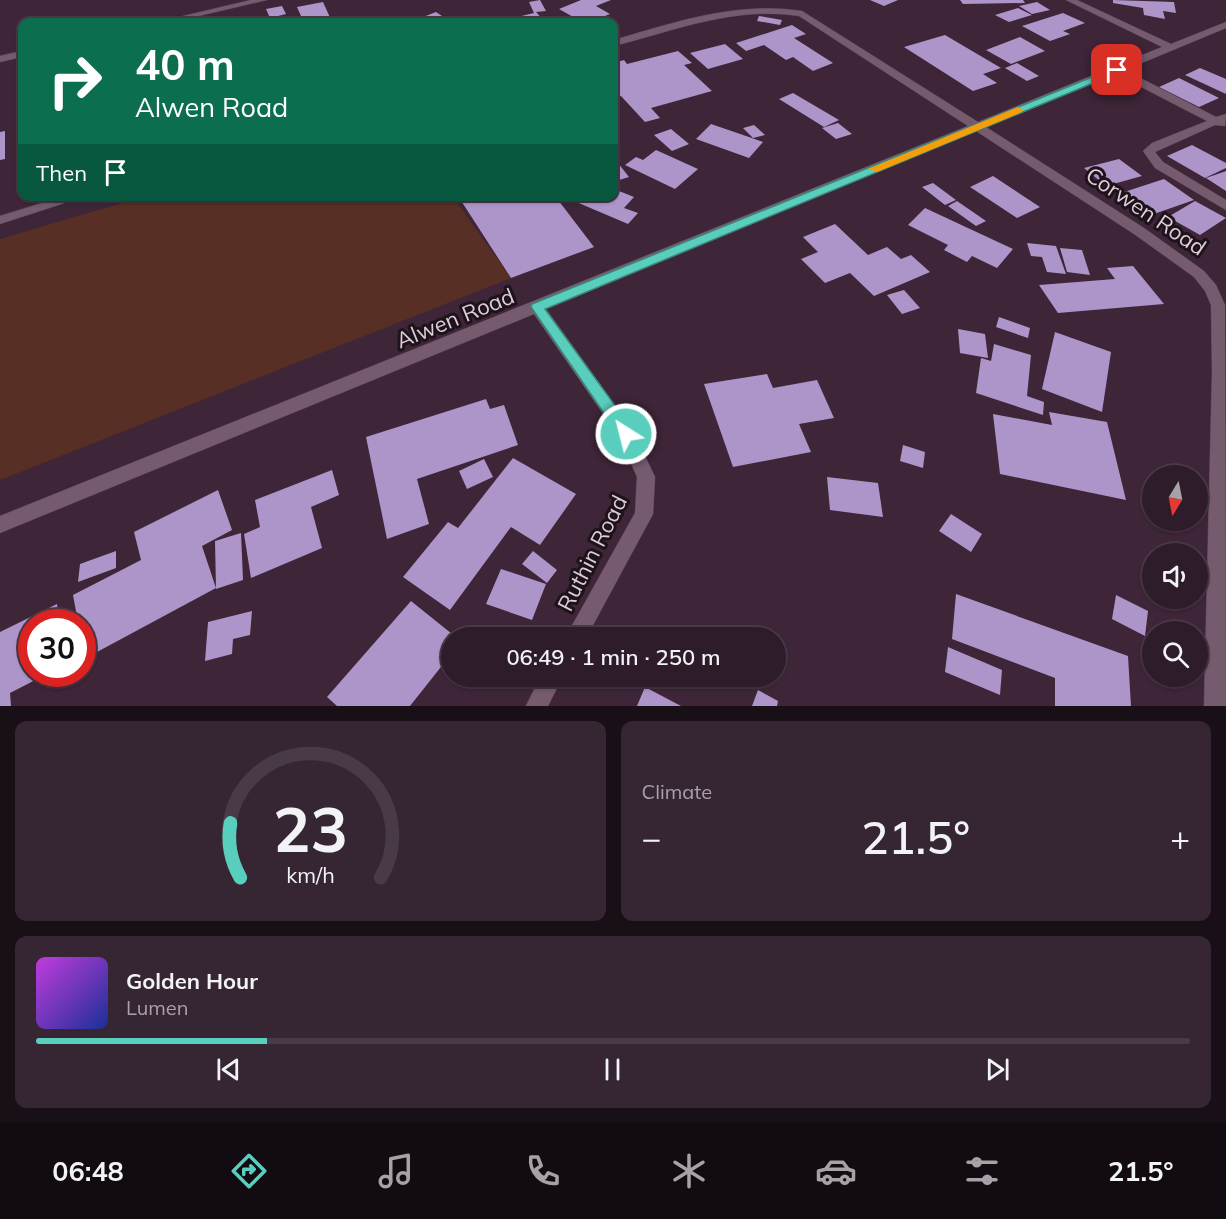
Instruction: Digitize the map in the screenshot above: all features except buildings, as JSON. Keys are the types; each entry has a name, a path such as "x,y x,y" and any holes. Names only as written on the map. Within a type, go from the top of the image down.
{"street":[{"path":"181,18 263,0"},
{"path":"1070,0 1171,48"},
{"name":"Corwen Road","path":"618,42 748,6 786,9 822,26 1157,243 1199,274 1211,289 1218,305 1219,326 1221,483 1215,706"},
{"name":"Alwen Road","path":"0,525 1226,25"},
{"path":"0,59 18,55"},
{"path":"1117,70 1223,122"},
{"path":"1223,122 1167,140 1149,151 1159,165 1226,206"},
{"path":"0,220 41,202"},
{"name":"Ruthin Road","path":"537,307 626,434 646,477 644,513 581,627"},
{"path":"537,706 547,687"}],"shaded area":[{"path":"129,201 456,201 511,278 0,480 0,239"}],"slow traffic":[{"path":"874,169 1018,110"}],"route":[{"path":"626,434 537,307 1117,70"}]}
